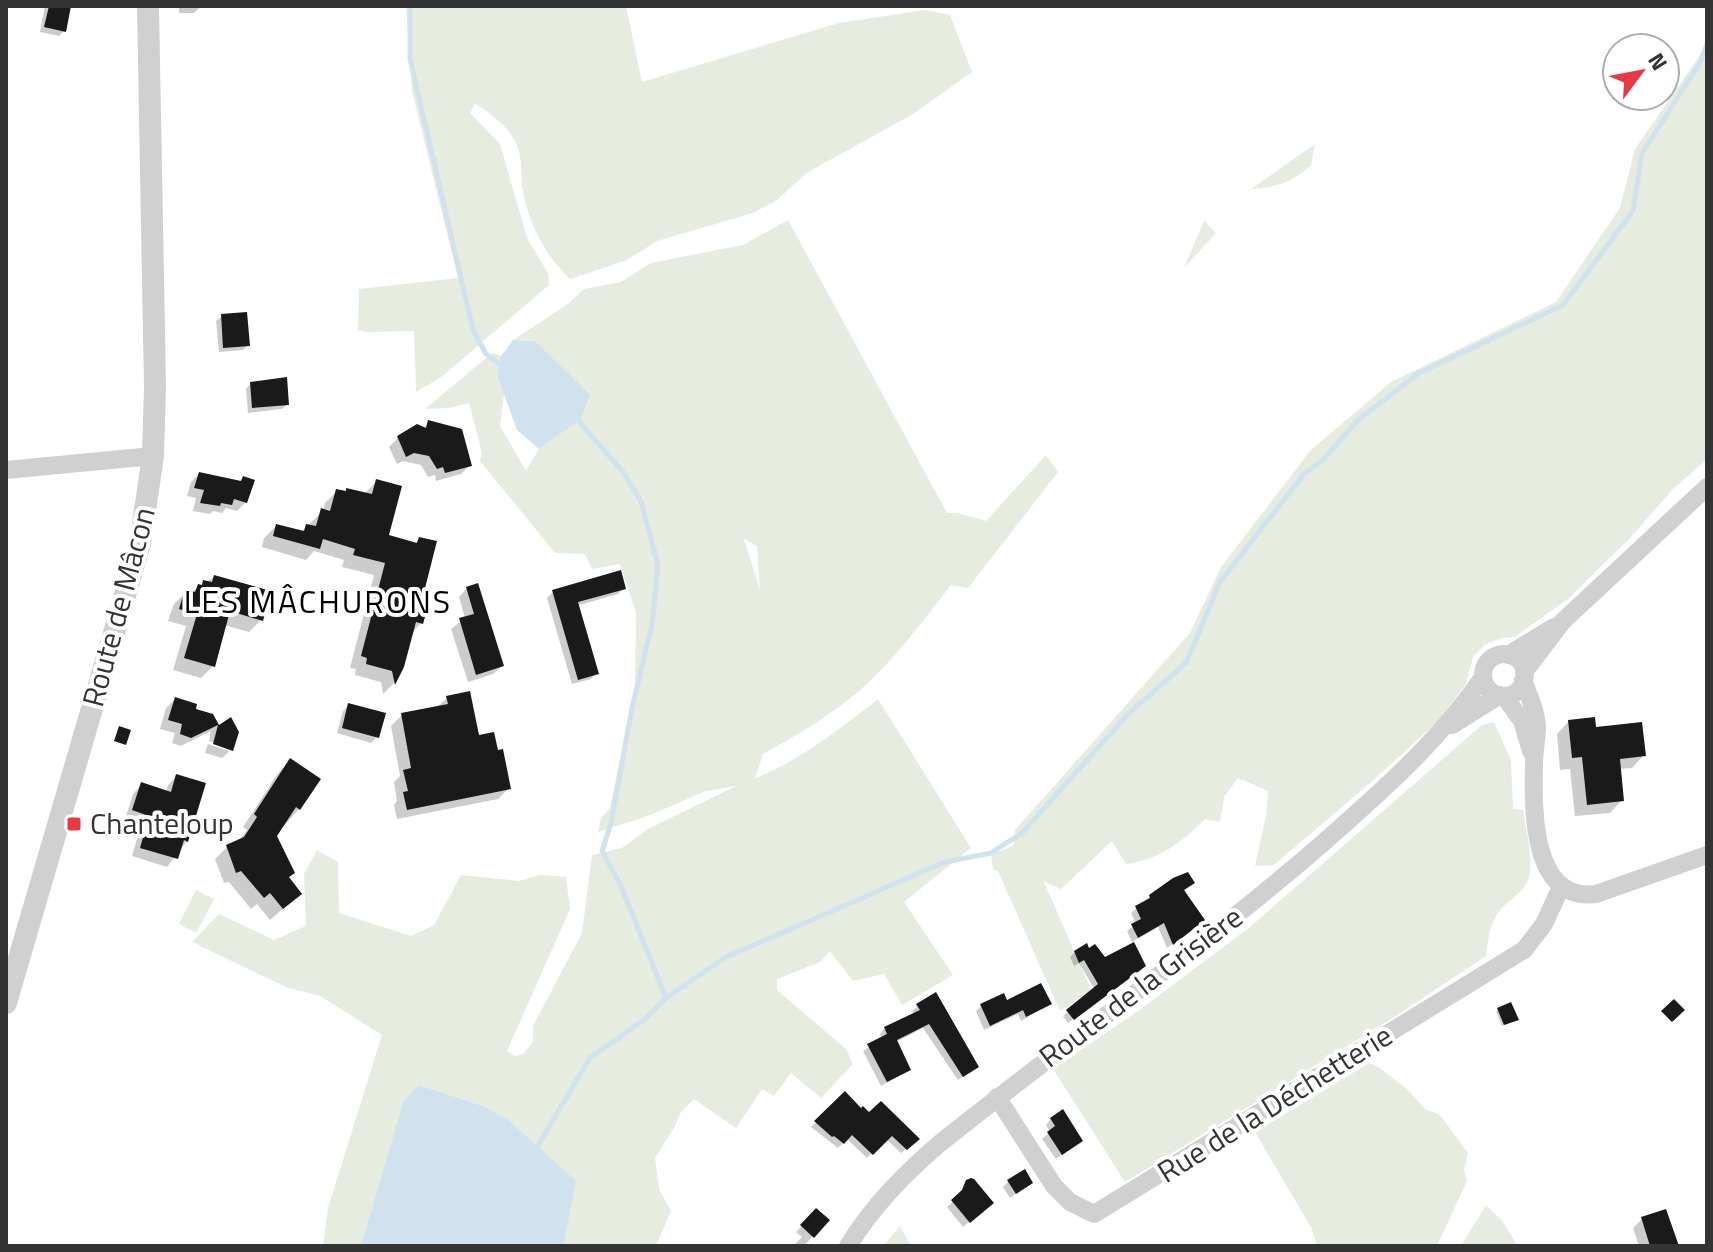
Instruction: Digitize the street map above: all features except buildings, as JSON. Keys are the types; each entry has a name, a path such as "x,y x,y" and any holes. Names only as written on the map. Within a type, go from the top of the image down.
{"street":[{"name":"Route de Mâcon","path":"6,1003 140,544 153,456 155,388 148,6"},
{"path":"6,470 153,456"},
{"name":"Route de la Grisière","path":"848,1246 865,1218 900,1178 997,1097 1155,979 1293,869 1440,733 1483,677 1487,662 1500,654 1508,655 1563,621 1707,487"},
{"name":"Route de la Grisière","path":"1440,733 1516,691 1563,621"},
{"path":"1508,655 1519,661 1537,728 1534,762 1538,838 1544,861 1561,887 1582,896 1596,894 1707,855"},
{"path":"1483,677 1488,689 1502,696 1522,721 1534,762"},
{"name":"Rue de la Déchetterie","path":"997,1097 1054,1186 1070,1202 1094,1214 1524,950 1544,924 1561,887"}],"shaded area":[{"path":"406,6 626,6 642,82 839,23 925,10 950,15 972,72 913,114 808,172 777,200 753,213 657,241 627,260 570,279 553,261 534,228 523,192 515,141 500,122 475,104 470,113 500,144 527,238 548,273 549,285 440,378 416,392 414,331 358,330 359,289 458,278 412,91"},
{"path":"1707,45 1707,459 1672,490 1630,538 1569,598 1515,637 1486,644 1473,657 1466,684 1437,722 1274,865 1255,866 1268,791 1238,778 1224,797 1220,822 1205,819 1169,849 1148,859 1126,864 1112,841 1061,889 1044,882 1091,990 1060,1011 998,871 993,870 991,854 1013,846 1015,830 1190,633 1221,567 1310,451 1391,382 1556,302 1620,208 1635,149 1661,112 1681,112 1681,83"},
{"path":"1315,144 1311,166 1303,172 1283,183 1251,189"},
{"path":"788,220 947,513 986,521 1046,455 1058,472 968,588 951,585 903,646 871,680 833,711 763,754 755,778 803,754 878,699 971,848 904,902 953,975 902,1005 884,974 853,981 830,951 820,962 777,979 777,990 846,1049 853,1064 821,1098 791,1073 774,1096 762,1089 736,1128 694,1099 681,1112 655,1158 659,1189 671,1211 656,1246 323,1246 328,1208 382,1035 320,996 286,987 192,942 219,914 274,940 306,926 304,874 317,850 338,862 339,913 411,936 434,925 461,875 519,881 540,875 566,877 570,909 507,1051 515,1056 523,1054 533,1042 533,1026 582,933 592,855 622,848 648,829 736,786 706,791 648,816 598,832 601,818 610,808 635,687 636,613 620,564 592,569 585,554 555,553 480,461 482,453 469,403 425,409 492,353 501,356 497,375 504,394 500,426 526,471 539,449 580,420 535,341 513,340 568,304 584,289 621,282 651,263 743,245","holes":["744,539 757,546 760,590"]},
{"path":"1204,221 1216,233 1184,268"},
{"path":"1494,722 1511,760 1513,809 1524,810 1530,872 1525,885 1495,918 1486,956 1396,1016 1125,1182 1053,1069 1138,1011 1250,927 1482,725"},
{"path":"196,890 214,899 196,933 179,924"},
{"path":"1369,1063 1408,1090 1425,1109 1440,1115 1468,1153 1464,1170 1467,1181 1437,1246 1317,1246 1312,1229 1255,1132"},
{"path":"1486,1205 1502,1221 1518,1246 1461,1246"},
{"path":"900,1226 911,1246 883,1246"}],"water":[{"path":"513,340 535,341 590,395 580,420 539,449 517,430 497,375 501,356"},
{"path":"418,1085 482,1106 508,1120 576,1181 563,1246 361,1246 403,1103"}],"waterway":[{"path":"410,6 410,59 473,330 486,354 503,367"},
{"path":"534,1152 590,1058 645,1019 666,998 726,957 945,862 991,853 1022,833 1129,713 1186,663 1220,582 1304,474 1323,460 1357,421 1419,373 1563,305 1633,211 1642,153 1700,63 1707,44"},
{"path":"577,419 623,472 641,501 658,565 652,624 632,708 611,823 602,851 621,886 666,998"}],"place":[{"name":"Chanteloup","path":"74,824"}],"district":[{"name":"LES MÂCHURONS","path":"318,602"}]}
